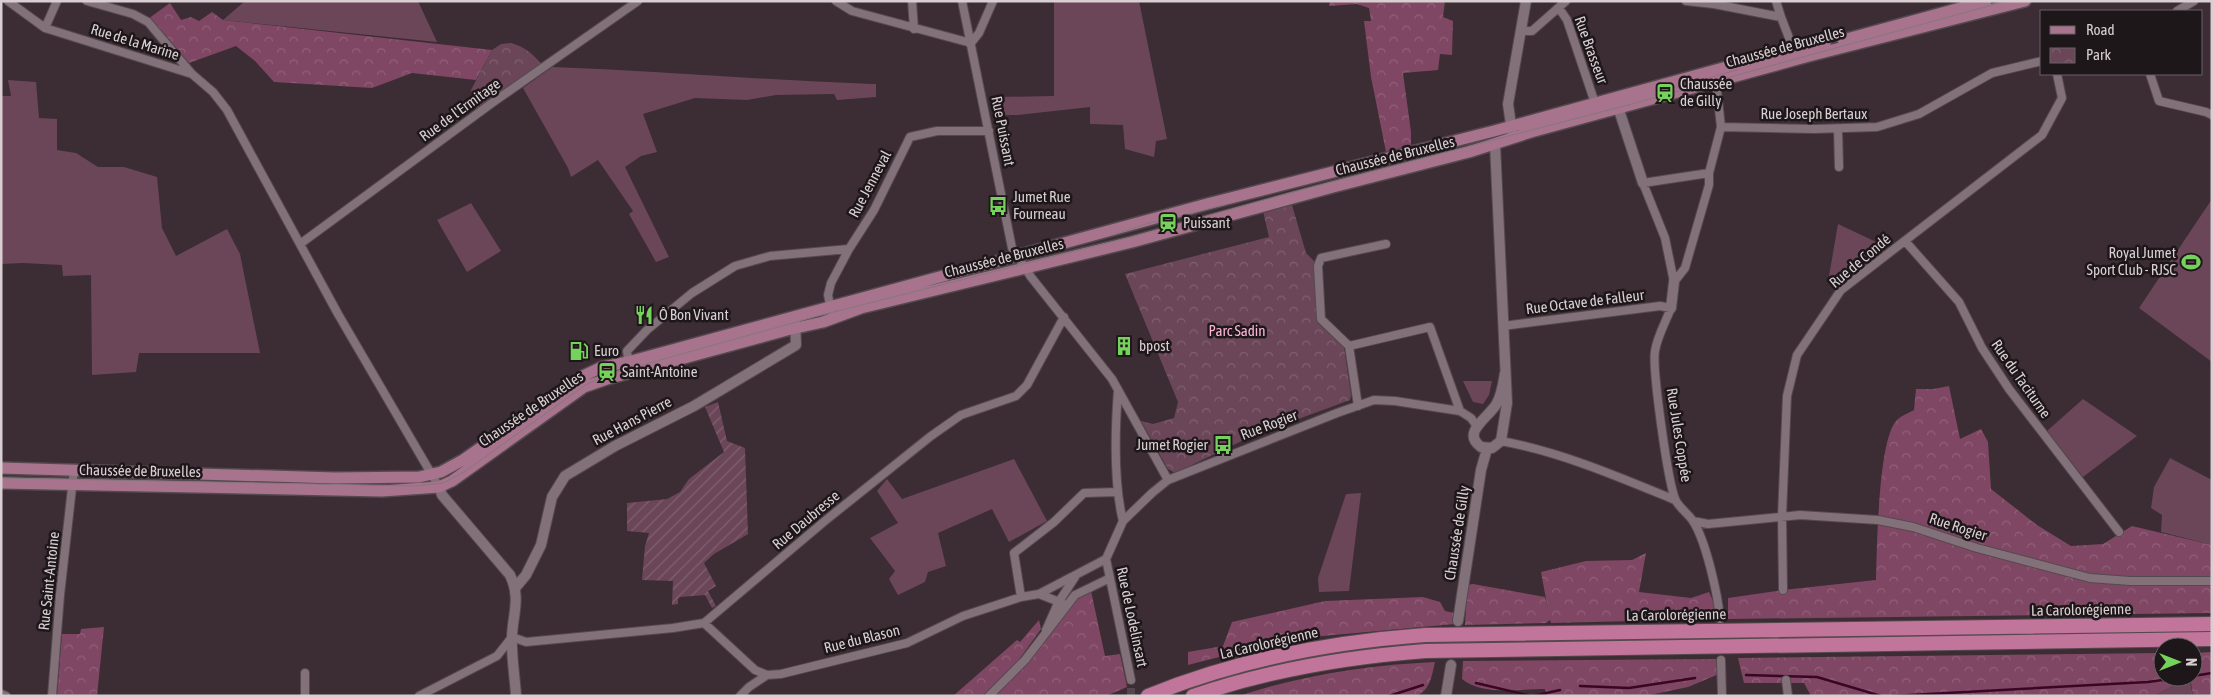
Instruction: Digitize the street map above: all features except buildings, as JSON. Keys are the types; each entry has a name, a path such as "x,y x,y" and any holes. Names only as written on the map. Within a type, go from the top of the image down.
{"highway":[{"name":"La Carolorégienne","path":"1148,696 1218,671 1288,653 1353,642 1400,637 1496,633 2212,624"},
{"name":"La Carolorégienne","path":"1193,696 1222,686 1291,668 1374,655 1426,651 2212,640"}],"main road":[{"name":"Chaussée de Bruxelles","path":"1021,263 1207,204 1494,131 1512,132 1794,51 1836,42 1986,1"},
{"name":"Chaussée de Bruxelles","path":"1,483 382,491 438,487 465,473 584,387 629,367 831,312 935,277 1132,242 1495,144 1512,132 1595,103 1616,103 1716,82 2025,1"},
{"name":"Chaussée de Bruxelles","path":"1,468 335,478 419,477 433,475 462,460 583,376 602,367 629,367 795,323 823,322 831,312"}],"street":[{"name":"Rue de la Marine","path":"8,1 45,28 192,74"},
{"path":"45,28 57,1"},
{"name":"Rue de la Marine","path":"87,1 133,14 148,22 192,74"},
{"name":"Rue de l'Ermitage","path":"300,244 492,102 638,1"},
{"path":"836,1 852,11 971,43 979,33 993,1"},
{"path":"912,1 914,29"},
{"name":"Rue Puissant","path":"962,1 1012,248 1021,263"},
{"path":"1512,132 1508,104 1526,1"},
{"path":"1520,31 1532,31 1566,1"},
{"path":"1686,1 1781,17"},
{"path":"1776,1 1794,51"},
{"path":"2178,10 2194,1"},
{"name":"Rue Brasseur","path":"1559,8 1567,20 1595,103"},
{"name":"Rue Joseph Bertaux","path":"1722,127 1877,128 1919,114 1992,73 2040,61"},
{"path":"192,74 212,92 227,110 338,314 433,475 442,495 510,575 516,587 516,615 512,637 516,696"},
{"name":"Rue de Condé","path":"1783,590 1782,516 1788,396 1797,355 1841,290 2042,135 2062,98 2056,75"},
{"path":"2150,75 2159,100 2212,115"},
{"path":"1674,282 1685,268 1709,185 1709,173 1722,127 1716,82"},
{"path":"1616,103 1643,183 1665,238 1674,282 1671,308"},
{"path":"1838,128 1839,167"},
{"name":"Rue Jenneval","path":"831,312 828,295 831,283 849,249 874,210 910,137 937,131 989,131"},
{"path":"1494,131 1507,403 1501,435 1494,447 1487,449 1481,447 1475,440 1474,431 1498,402 1502,392 1505,373"},
{"path":"1643,183 1709,173"},
{"name":"Rue du Taciturne","path":"1905,241 1959,302 1982,348 2008,389 2119,532"},
{"path":"1358,406 1349,346 1321,319 1319,261 1321,258 1386,244"},
{"path":"629,367 627,351 647,330 692,293 735,266 770,256 849,249"},
{"path":"1021,263 1118,390 1168,480"},
{"name":"Rue Octave de Falleur","path":"1503,326 1660,306 1671,308"},
{"name":"Rue Jules Coppée","path":"1671,308 1655,350 1657,386 1670,477 1675,500 1693,521 1716,591 1720,619"},
{"name":"Rue Daubresse","path":"704,623 826,520 939,431 962,415 1016,396 1027,385 1064,317"},
{"name":"Rue Hans Pierre","path":"516,587 526,574 541,546 552,498 565,476 615,446 694,406 796,345 795,323"},
{"path":"1349,346 1430,327 1460,410 1479,423 1494,422 1501,435 1675,500"},
{"path":"1118,390 1116,413 1118,492 1123,521"},
{"name":"Rue Rogier","path":"1106,559 1123,521 1152,492 1168,480 1374,400 1460,410"},
{"name":"Chaussée de Gilly","path":"1458,622 1487,449"},
{"name":"Rue Saint-Antoine","path":"52,696 60,595 74,485 74,470"},
{"path":"1021,597 1014,553 1054,522 1084,493 1118,492"},
{"name":"Rue Rogier","path":"1693,521 1708,524 1782,516 1870,520 1913,527 1977,548 2090,578 2130,581 2212,581"},
{"name":"Rue du Blason","path":"767,675 781,674 907,643 962,616 1021,597 1039,594 1106,559"},
{"name":"Rue de Lodelinsart","path":"1106,559 1131,680"},
{"path":"1042,639 1058,603 1076,576"},
{"path":"989,696 1025,660 1075,595 1110,578"},
{"path":"1039,594 1058,603 1069,604"},
{"path":"512,637 526,642 673,628 704,623 756,670 767,675"},
{"path":"419,696 496,656 512,637"},
{"path":"1721,660 1722,696"},
{"path":"1446,696 1451,665"},
{"path":"305,672 305,696"},
{"path":"740,696 749,686 767,675"},
{"path":"1786,680 1788,696"},
{"path":"1,694 6,696"}],"green space":[{"path":"245,1 418,1 437,42 223,20"},
{"path":"1054,1 1139,1 1167,139 1156,141 1154,157 1125,149 1123,125 1090,124 1090,107 1018,115 998,115 995,97 1054,96"},
{"path":"1330,1 1445,1 1443,17 1453,21 1452,55 1440,54 1438,70 1403,73 1411,132 1411,147 1386,152 1371,77 1364,21 1371,21 1369,8 1357,4 1329,6"},
{"path":"170,3 181,20 191,17 199,21 212,12 223,20 492,50 476,80 412,73 372,88 274,82 255,61 236,46 189,63 148,19"},
{"path":"511,43 529,52 544,67 477,114 471,90 492,50 501,44"},
{"path":"552,67 876,84 876,97 837,100 834,94 776,95 747,100 695,98 643,114 657,152 641,156 625,167 669,257 656,262 629,214 633,211 598,160 571,177 568,168 523,88"},
{"path":"8,80 36,82 39,118 57,119 57,150 76,153 98,167 124,167 157,177 162,228 176,256 227,229 240,254 260,353 139,353 136,372 92,375 91,275 63,276 62,265 1,264 1,96 11,96"},
{"name":"Royal Jumet Sport Club - RJSC","path":"2212,199 2212,362 2139,308"},
{"path":"471,203 501,251 467,272 437,220"},
{"name":"Parc Sadin","path":"1292,205 1306,253 1315,262 1318,323 1344,347 1351,395 1350,400 1250,437 1175,473 1168,469 1141,421 1153,424 1174,418 1178,402 1125,274 1269,237 1263,211"},
{"path":"1838,224 1889,248 1842,283 1829,276"},
{"path":"1463,381 1492,381 1489,395 1483,404 1473,402"},
{"path":"1949,386 1960,439 1981,429 1988,442 1991,489 2037,525 2071,546 2103,544 2132,526 2212,545 2212,613 1728,619 1728,598 1876,580 1882,471 1891,431 1897,420 1914,410 1916,389 1933,389"},
{"path":"2083,399 2137,436 2083,477 2047,431"},
{"path":"718,402 727,441 745,448 748,534 714,554 704,563 716,586 708,591 716,606 712,608 705,595 680,597 678,604 672,605 673,581 642,580 645,546 649,533 627,531 627,503 667,499 680,492 689,479 724,452 705,407"},
{"path":"2170,458 2212,480 2212,545 2161,532 2162,515 2151,508 2154,487"},
{"path":"1014,459 1047,521 1009,542 992,509 938,533 946,566 928,572 925,582 898,595 889,579 895,571 870,538 898,523 877,491 887,479 902,499"},
{"path":"1361,493 1349,591 1319,592 1318,578 1346,494"},
{"path":"1646,553 1639,592 1691,598 1709,592 1714,603 1715,619 1551,623 1550,620 1546,623 1465,625 1467,585 1473,584 1545,597 1548,610 1541,572 1586,561 1632,560"},
{"path":"1091,591 1105,656 1120,654 1127,687 1106,696 953,696 1017,640 1020,642 1039,620 1041,629 1013,668 1060,614 1081,596"},
{"path":"1423,597 1440,602 1445,611 1459,614 1455,624 1323,636 1250,649 1188,665 1188,652 1223,646 1232,622 1325,601"},
{"path":"104,627 97,696 57,696 62,634 80,634 81,629"},
{"path":"2203,652 2212,652 2212,696 2193,696 2192,687 2203,687"},
{"path":"2153,653 2153,687 2171,687 2154,696 1973,696 1972,694 1960,696 1811,696 1804,683 1744,683 1738,658"},
{"path":"1716,659 1719,674 1688,687 1645,696 1547,696 1545,689 1491,690 1480,688 1462,679 1463,661"},
{"path":"1435,662 1427,687 1415,696 1239,696 1287,682 1336,672"},
{"path":"2171,687 2191,687 2193,696 2154,696"}],"waterway":[{"path":"2203,674 2212,673"},
{"path":"1746,675 1817,677 1881,696"},
{"path":"1580,686 1629,688 1695,678"},
{"path":"1892,696 2153,681"},
{"path":"1476,683 1531,696"},
{"path":"1389,696 1423,685"},
{"path":"1533,696 1560,690"}],"tunnel":[{"path":"1131,680 1131,696"}],"tram line":[{"path":"1,478 416,486 443,483 464,472 584,386 603,376 814,317 1131,237 1289,193 1628,105 2007,1"},
{"path":"1113,235 1146,224 1224,205"}],"place":[{"name":"Chaussée de Gilly","path":"1665,93"},
{"name":"Jumet Rue Fourneau","path":"998,206"},
{"name":"Puissant","path":"1168,223"},
{"name":"Royal Jumet Sport Club - RJSC","path":"2191,262"},
{"name":"Ô Bon Vivant","path":"644,315"},
{"name":"bpost","path":"1124,346"},
{"name":"Euro","path":"579,351"},
{"name":"Saint-Antoine","path":"607,372"},
{"name":"Jumet Rogier","path":"1223,445"}]}
